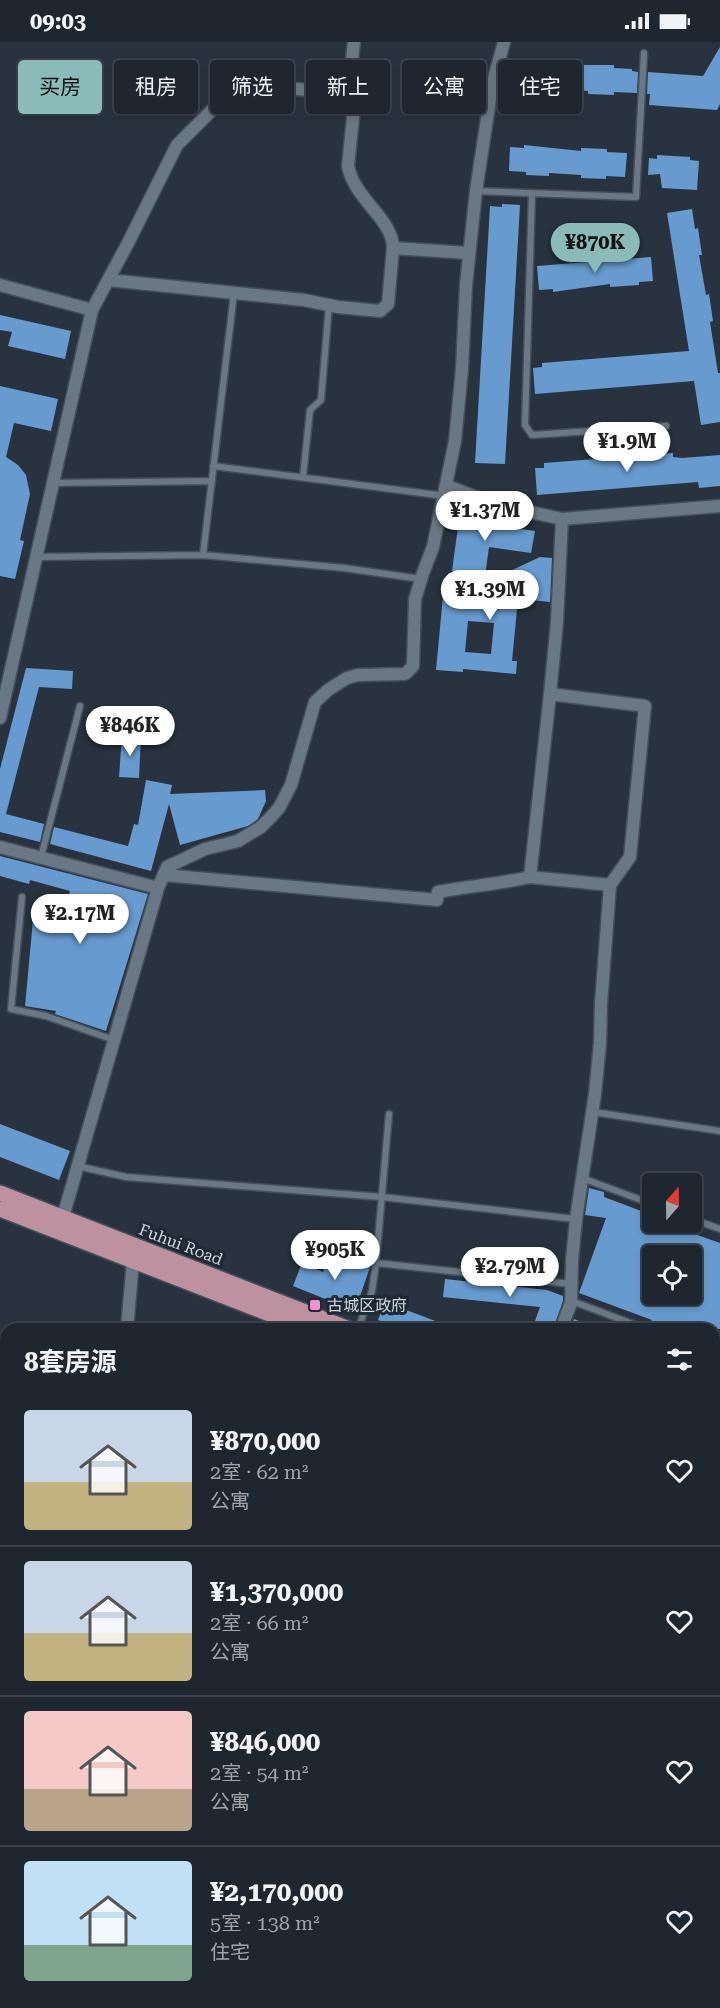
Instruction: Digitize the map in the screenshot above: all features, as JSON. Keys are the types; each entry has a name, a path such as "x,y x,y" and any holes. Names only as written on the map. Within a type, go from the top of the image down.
{"main road":[{"name":"Fuhui Road","path":"0,1193 334,1323"},
{"name":"Fuhui Road","path":"0,1209 293,1323"}],"street":[{"path":"352,60 354,42"},
{"path":"63,1217 158,888 167,867 205,849 238,841 261,827 270,818 279,808 291,786 315,702 328,690 347,678 358,675 405,674 409,672 414,663 413,612 421,579 433,547 446,491 459,405 469,253 476,191 492,86 504,42"},
{"path":"0,718 92,310 177,145 239,83 306,90"},
{"path":"108,280 304,300 380,311 388,304 393,239 389,230 357,191 350,175 348,166 353,114"},
{"path":"393,248 469,253"},
{"path":"0,285 92,310"},
{"path":"446,491 562,519 720,506"},
{"path":"530,877 557,622 562,519"},
{"path":"550,694 645,706 630,857 610,885 600,1043 576,1220 571,1301 563,1323"},
{"path":"0,847 158,888"},
{"path":"164,875 437,900 438,892 480,884 501,884 530,877 610,885"},
{"path":"128,1323 133,1261"}],"lane":[{"path":"476,191 636,197 644,53"},
{"path":"532,193 525,425 528,432 532,435 666,426"},
{"path":"203,555 234,293"},
{"path":"303,477 310,410 321,399 329,305"},
{"path":"213,466 446,491"},
{"path":"53,483 212,481"},
{"path":"36,557 203,555 344,568 421,579"},
{"path":"41,857 80,706"},
{"path":"22,897 11,1009 46,1016 114,1040"},
{"path":"592,1112 720,1131"},
{"path":"360,1323 372,1291 376,1263 389,1114"},
{"path":"77,1166 126,1177 382,1197 576,1220"},
{"path":"581,1178 642,1200"},
{"path":"702,1223 720,1229"},
{"path":"376,1263 571,1284"},
{"path":"571,1301 630,1323"}],"building":[{"path":"720,47 720,104 717,110 649,105 648,72 703,76"},
{"path":"582,65 614,65 614,68 632,69 638,72 637,93 588,94 588,91 582,91"},
{"path":"524,145 581,151 581,148 607,149 607,152 627,153 625,177 581,178 581,175 549,173 549,176 526,175 526,172 509,171 510,147 524,148"},
{"path":"657,155 690,157 690,160 699,161 697,190 662,188 660,174 648,175 649,158 657,159"},
{"path":"502,204 520,205 505,464 475,463 490,206 502,207"},
{"path":"692,209 695,229 698,228 702,255 699,255 706,295 709,294 713,321 710,322 718,373 720,373 720,422 701,425 694,381 535,394 533,368 542,367 542,363 689,351 667,213"},
{"path":"651,257 653,281 639,282 639,285 610,287 610,284 553,292 553,289 539,290 537,266"},
{"path":"0,315 71,331 65,359 8,346 12,332 0,330"},
{"path":"0,386 58,399 51,431 14,423 6,457 18,465 26,475 30,494 20,540 24,541 15,579 0,576"},
{"path":"673,453 673,457 682,458 720,455 720,486 699,488 698,482 537,495 535,468 544,468 544,463"},
{"path":"460,512 494,517 493,525 535,531 531,553 489,547 485,576 452,571"},
{"path":"540,557 552,558 550,602 518,599 512,661 517,661 516,674 463,669 463,672 436,670 443,596 499,602 489,581","holes":["468,621 494,623 491,654 465,652"]},
{"path":"26,668 73,671 72,689 39,687 6,814 44,824 40,842 0,832 0,769"},
{"path":"122,735 141,736 139,778 119,777"},
{"path":"146,780 172,785 170,794 265,790 266,801 258,819 248,826 180,845 169,804 151,871 50,844 54,827 128,846 134,824 138,825"},
{"path":"0,856 148,894 106,1031 55,1014 56,1011 25,1006 33,920 60,922 70,891 30,880 29,884 0,876"},
{"path":"0,1124 70,1151 59,1180 0,1157"},
{"path":"589,1188 604,1192 604,1197 642,1211 642,1233 692,1233 720,1243 720,1323 654,1323 651,1322 652,1320 579,1293 606,1218 585,1215"},
{"path":"328,1259 362,1261 371,1264 355,1311 293,1286 302,1263 323,1272"},
{"path":"445,1279 547,1290 563,1296 563,1301 555,1323 534,1323 540,1307 443,1297"},
{"path":"385,1302 441,1323 386,1323 378,1320"},
{"path":"574,1319 584,1323 572,1323"}],"place":[{"name":"古城区政府","path":"315,1305"}]}
